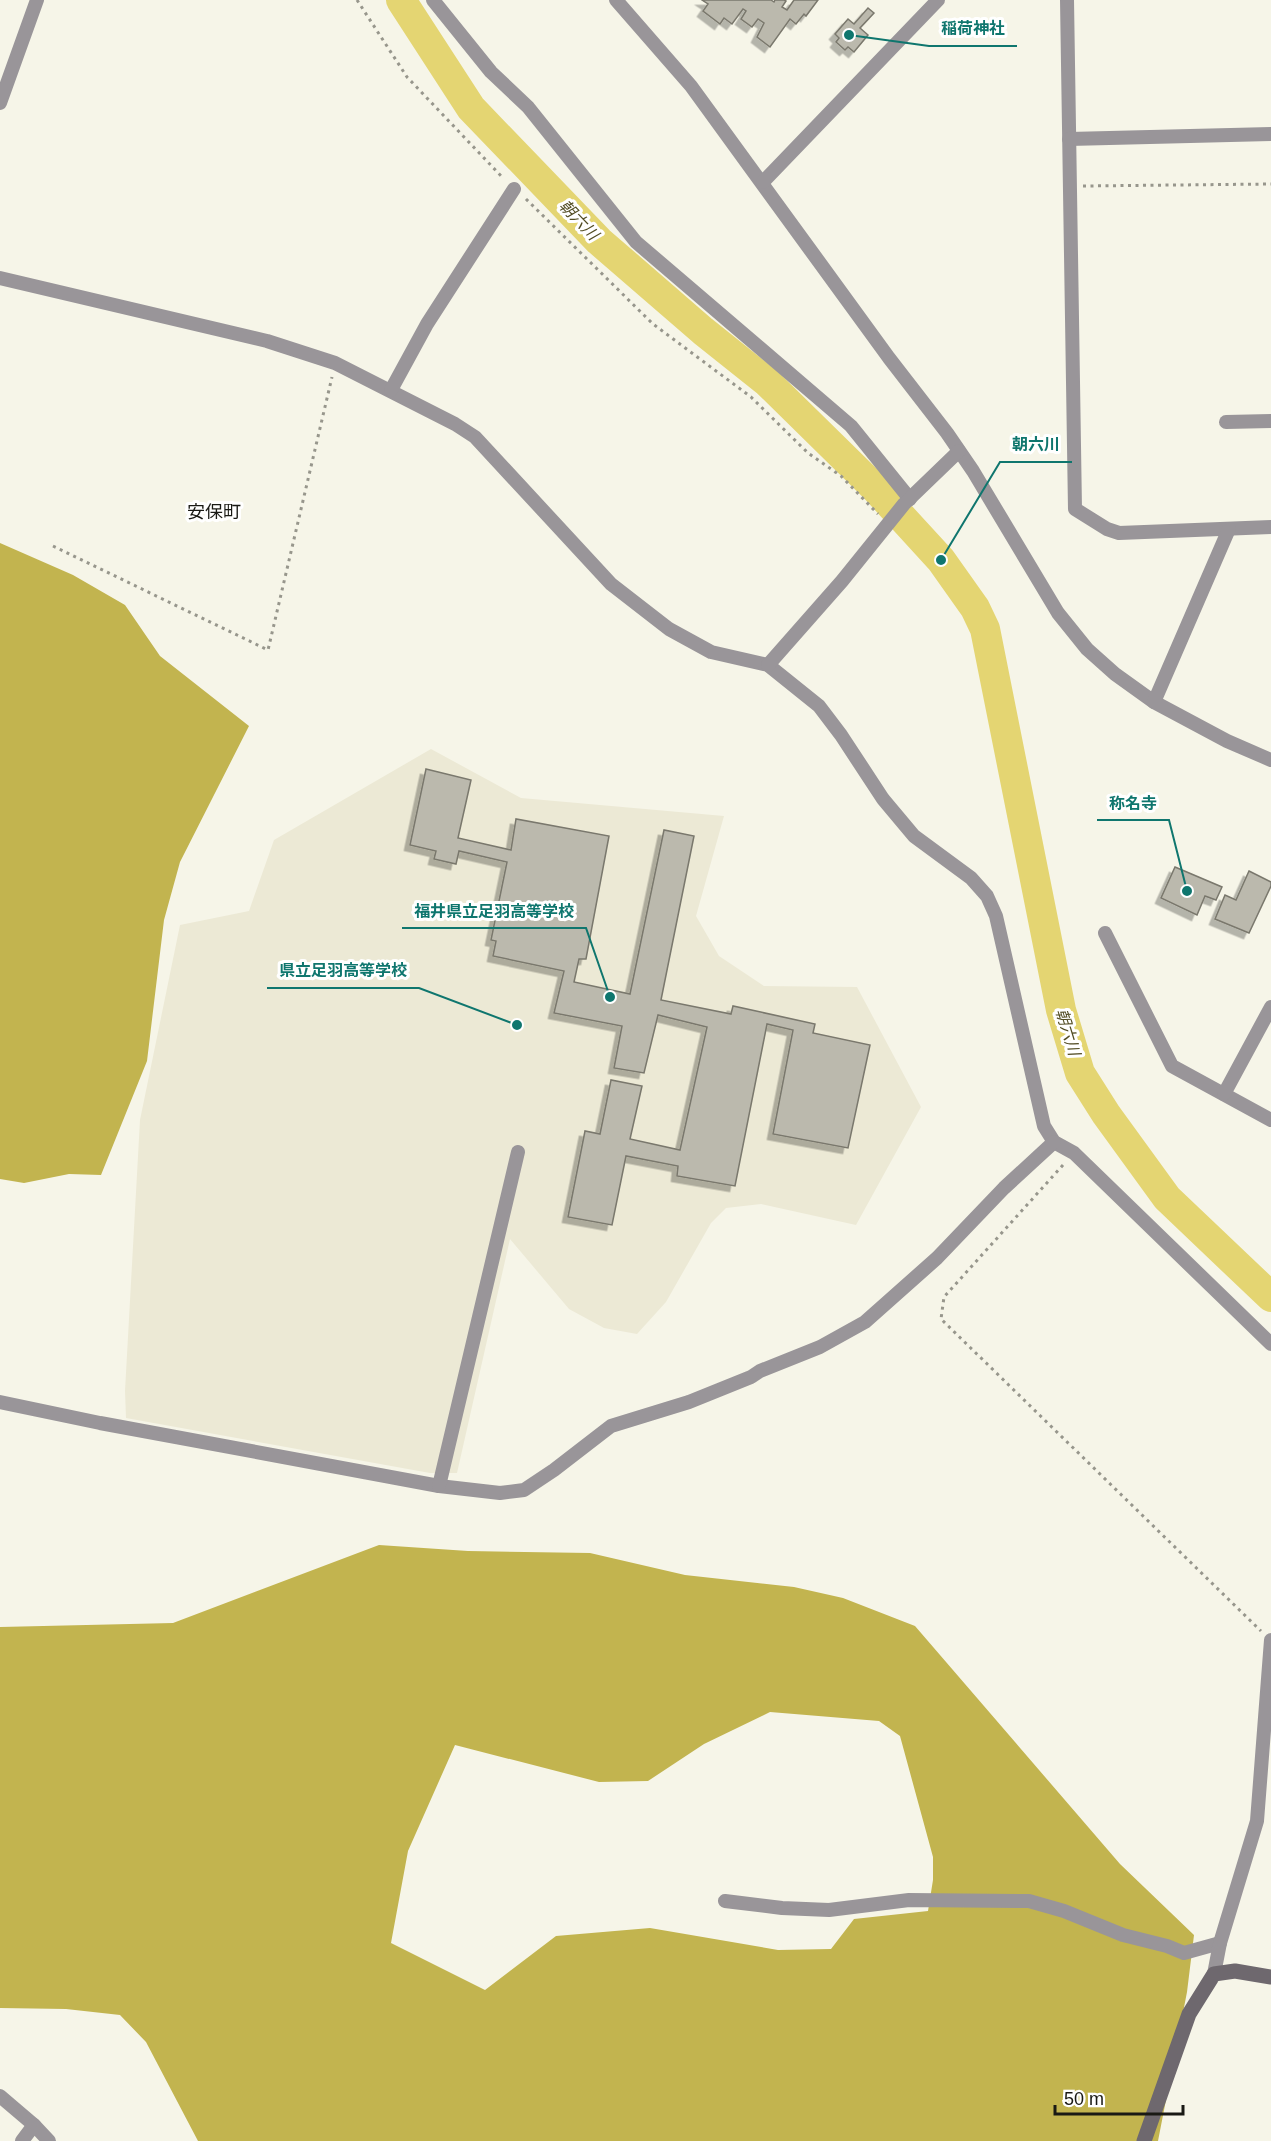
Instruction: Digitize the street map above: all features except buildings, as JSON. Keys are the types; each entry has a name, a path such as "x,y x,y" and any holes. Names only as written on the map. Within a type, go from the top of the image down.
{"street":[{"path":"0,103 37,0"},
{"path":"433,0 491,72 528,107 636,242 851,426 907,502"},
{"path":"763,182 938,0"},
{"path":"1067,0 1075,509 1107,529 1119,533 1271,527"},
{"path":"618,1 691,86 959,451 1058,613 1087,649 1115,674 1154,702 1227,741 1271,760"},
{"path":"1069,139 1271,134"},
{"path":"391,390 427,324 514,189"},
{"path":"0,278 267,340 335,363 391,390 455,424 474,437 611,584 669,629 711,652 768,665 819,706 841,735 883,800 914,836 971,878 987,896 996,916 1044,1126 1054,1142 1074,1153 1271,1344"},
{"path":"1226,422 1271,421"},
{"path":"768,665 842,581 887,524 959,451"},
{"path":"1154,702 1229,529"},
{"path":"1105,933 1172,1066 1271,1120"},
{"path":"1224,1094 1271,1007"},
{"path":"0,1402 100,1423 439,1486 500,1493 524,1490 611,1426 689,1401 751,1377 760,1371 820,1347 865,1322 937,1258 1004,1188 1054,1142"},
{"path":"439,1486 518,1152"},
{"path":"1144,2141 1189,2014 1214,1974 1220,1943 1257,1821 1271,1641"},
{"path":"725,1901 782,1908 829,1910 909,1900 1029,1901 1064,1911 1123,1935 1167,1946 1184,1953 1220,1943"},
{"path":"1214,1974 1235,1971 1271,1977"},
{"path":"0,2096 49,2141"},
{"path":"22,2141 34,2125"},
{"path":"34,2125 34,2141"}],"path":[{"path":"357,0 407,77 514,189 653,324 751,397 807,453 841,476 887,524"},
{"path":"1070,187 1271,184"},
{"path":"53,546 268,650 335,363"},
{"path":"1074,1153 944,1297 941,1319 1271,1641"}],"shaded area":[{"path":"0,543 73,575 125,605 160,656 249,726 180,862 164,920 147,1061 101,1175 69,1174 24,1183 0,1179"},
{"path":"431,749 521,798 724,816 696,916 719,956 764,986 857,987 921,1107 856,1225 761,1204 726,1208 711,1223 666,1302 637,1334 604,1328 569,1309 510,1239 457,1473 430,1473 126,1418 125,1391 140,1120 180,925 249,911 274,840"},
{"path":"379,1545 468,1551 590,1553 685,1575 794,1587 843,1598 915,1626 1120,1864 1194,1935 1187,1992 1158,2141 198,2141 146,2042 120,2015 66,2009 0,2008 0,1627 173,1623","holes":["770,1712 879,1721 900,1736 933,1857 933,1880 928,1911 854,1919 831,1949 778,1950 650,1928 556,1936 485,1990 391,1943 408,1851 455,1745 599,1782 648,1781 704,1744"]}],"waterway":[{"name":"朝六川","path":"401,0 471,108 599,241 703,331 767,382 876,489 941,560 975,608 985,629 1061,1010 1080,1073 1106,1114 1167,1198 1271,1297"}],"place":[{"name":"稲荷神社","path":"849,35"},
{"name":"朝六川","path":"941,560"},
{"name":"称名寺","path":"1187,891"},
{"name":"福井県立足羽高等学校","path":"610,997"},
{"name":"県立足羽高等学校","path":"517,1025"}],"district":[{"name":"安保町","path":"214,512"}]}
